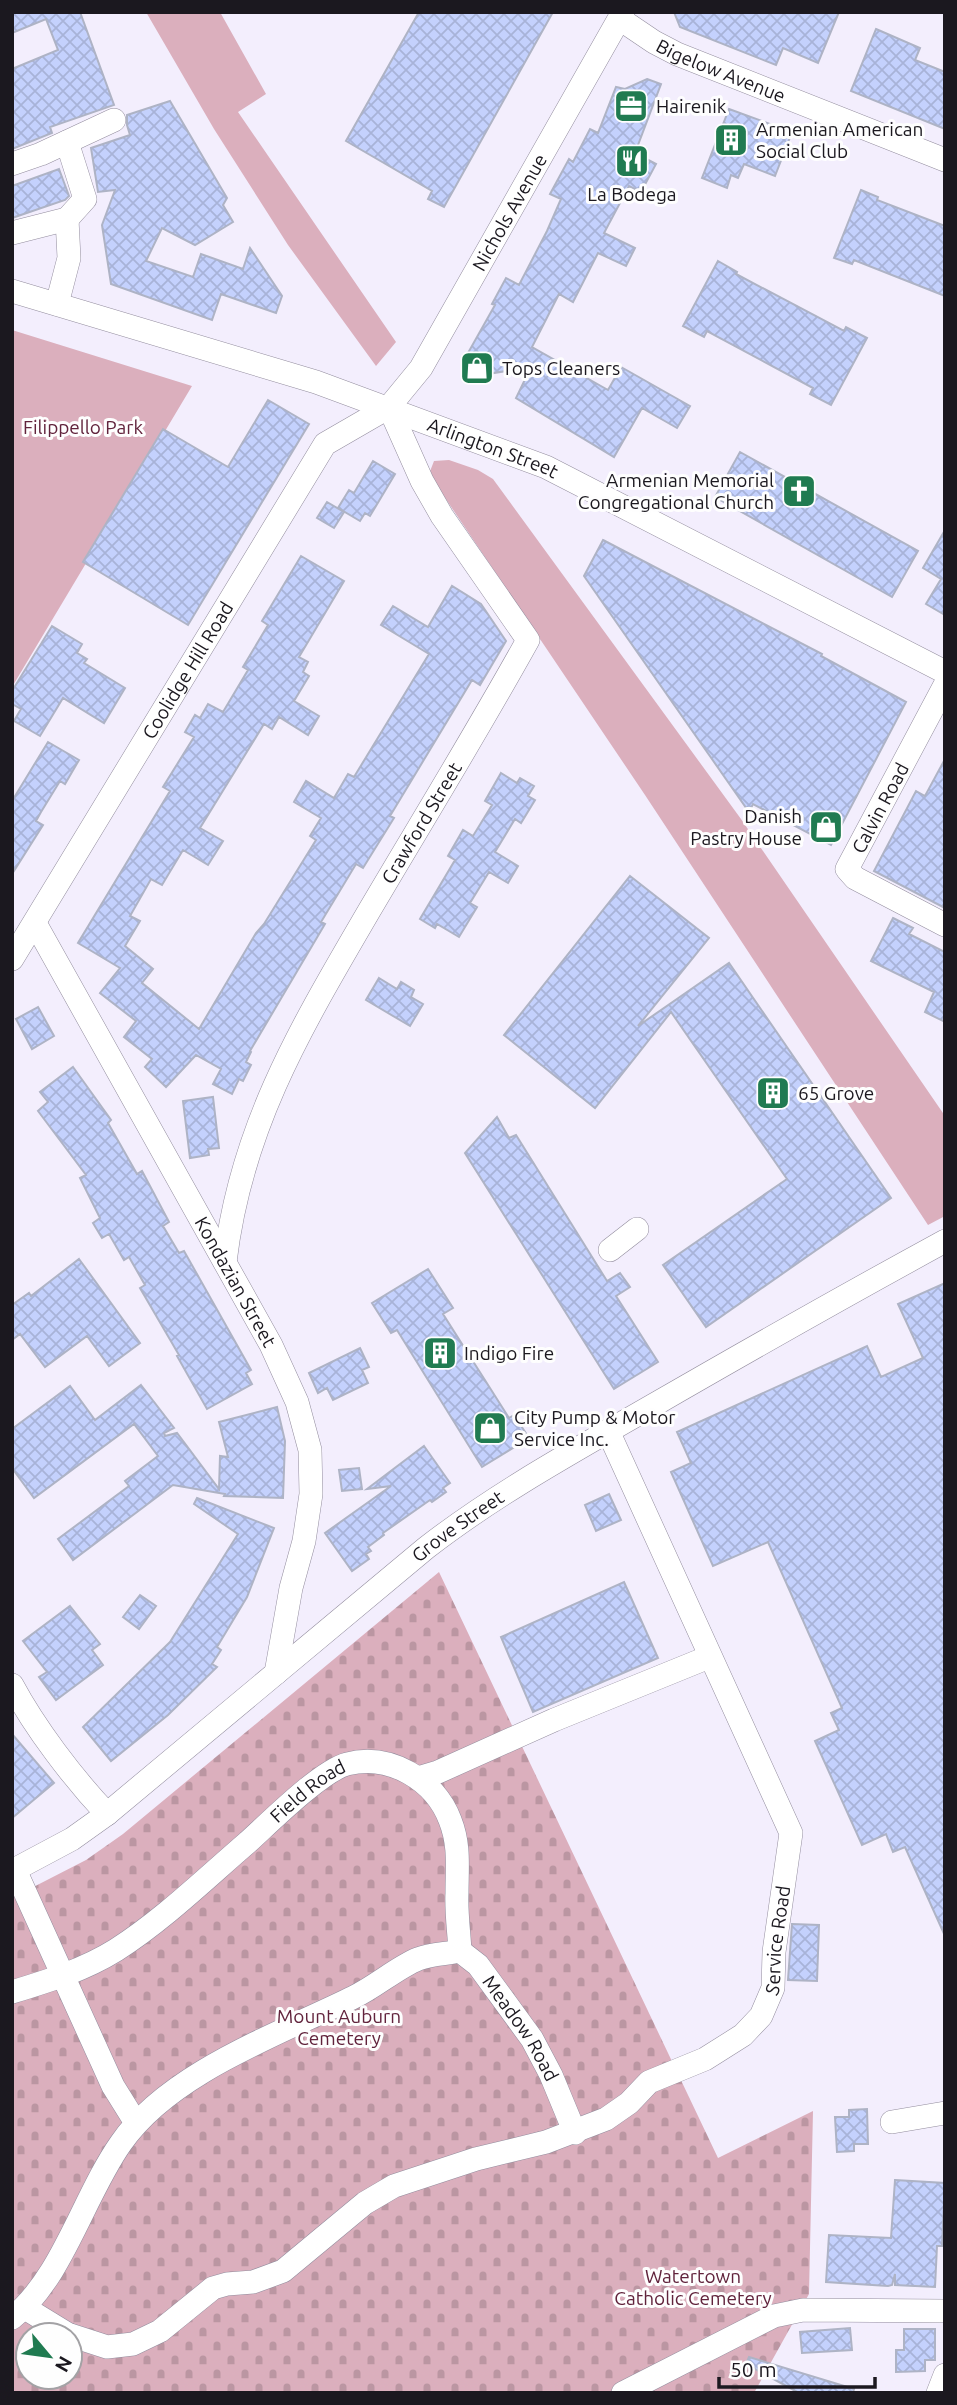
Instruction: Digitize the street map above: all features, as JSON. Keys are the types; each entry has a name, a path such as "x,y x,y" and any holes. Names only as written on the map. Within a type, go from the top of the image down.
{"street":[{"name":"Bigelow Avenue","path":"622,15 654,42 677,54 945,160"},
{"name":"Nichols Avenue","path":"389,407 421,368 622,15"},
{"path":"12,164 114,120"},
{"path":"12,233 67,219 85,199 67,142"},
{"path":"57,304 69,258 67,219"},
{"name":"Arlington Street","path":"12,291 316,382 546,467 945,672"},
{"name":"Crawford Street","path":"225,1262 230,1217 243,1168 270,1093 305,1021 528,640 442,516 422,481 389,407"},
{"name":"Coolidge Hill Road","path":"12,959 325,444 389,407"},
{"name":"Calvin Road","path":"945,685 847,869 855,878 945,925"},
{"name":"Kondazian Street","path":"35,922 271,1345 297,1402 310,1450 311,1494 304,1541 291,1588 276,1673"},
{"path":"610,1250 637,1229"},
{"name":"Grove Street","path":"13,1870 72,1839 107,1814 460,1521 537,1472 945,1241"},
{"name":"Service Road","path":"575,2133 606,2119 629,2103 649,2082 705,2059 743,2035 761,2016 773,1988 775,1940 791,1833 608,1432"},
{"path":"418,1778 438,1772 554,1720 709,1657"},
{"path":"12,1685 41,1731 107,1814"},
{"name":"Field Road","path":"12,1992 61,1976 115,1951 148,1927 318,1780 345,1765 369,1761 399,1768 418,1778 433,1791 445,1807 458,1844 456,1892 460,1951"},
{"path":"13,1870 113,2086 136,2123"},
{"path":"38,2321 19,2313 51,2272 109,2161 136,2123 202,2071 356,1996 417,1960 460,1951"},
{"name":"Meadow Road","path":"460,1951 478,1965 532,2039 551,2075 575,2133"},
{"path":"892,2122 945,2113"},
{"path":"84,2340 107,2347 133,2344 159,2331 213,2288 253,2282 284,2271 365,2203 394,2186 455,2165 575,2133"},
{"path":"623,2393 774,2316 803,2310 945,2311"},
{"path":"938,2393 945,2375"}],"green space":[{"path":"146,12 220,12 266,94 238,112 396,342 376,366 288,245 214,129"},
{"name":"Filippello Park","path":"12,330 192,386 12,687"},
{"path":"449,460 478,470 493,479 741,819 945,1116 945,1216 928,1225 645,795 429,474 434,461"},
{"name":"Mount Auburn Cemetery","path":"439,1572 718,2158 813,2111 809,2294 754,2393 12,2393 12,1898 86,1860 123,1834"}],"building":[{"path":"12,12 80,12 114,105 50,127 52,133 12,149 12,69 58,50 46,19 12,33"},
{"path":"419,12 553,12 444,207 428,199 432,191 346,141"},
{"path":"674,12 839,12 818,63 783,48 776,65 680,27"},
{"path":"876,29 920,48 915,60 945,72 945,129 851,91"},
{"path":"647,79 661,84 635,153 656,164 641,192 629,186 604,233 635,248 626,266 598,253 573,302 559,294 532,347 608,390 621,367 690,406 677,428 642,408 614,457 516,398 531,367 469,377 464,360 495,305 492,304 506,278 519,285 561,199 550,194 569,159 573,162 590,129 598,133 616,87 625,89"},
{"path":"170,101 227,198 223,205 233,222 195,245 162,228 146,261 193,277 201,254 243,269 250,248 282,296 276,313 221,294 212,320 111,284 102,225 115,190 98,192 91,148 130,135 127,115"},
{"path":"729,109 792,132 775,176 744,164 738,178 731,175 727,188 702,178"},
{"path":"59,169 69,196 65,200 12,218 12,186"},
{"path":"861,190 878,197 877,200 945,226 945,296 854,260 852,264 834,258"},
{"path":"718,261 737,272 736,274 844,331 846,327 867,338 831,405 810,394 813,388 707,331 704,337 683,326"},
{"path":"268,400 309,424 188,625 83,562 163,429 228,467"},
{"path":"740,452 918,551 892,597 715,497"},
{"path":"373,461 395,474 370,516 365,513 360,521 338,508 349,490 354,493"},
{"path":"327,502 344,512 334,528 317,518"},
{"path":"945,530 945,615 926,604 941,579 923,568"},
{"path":"603,540 822,654 821,656 906,702 831,845 753,804 749,812 584,576"},
{"path":"301,556 344,581 299,657 308,662 303,672 309,676 294,701 319,716 308,735 279,717 272,729 264,724 200,828 223,841 208,865 183,850 162,885 151,879 130,916 140,921 125,946 153,969 142,983 199,1029 316,840 310,836 321,818 294,802 306,781 334,798 348,774 354,777 429,654 381,625 393,606 428,627 452,586 481,604 506,641 480,685 472,680 390,816 394,818 363,868 356,864 321,922 325,924 250,1051 246,1062 251,1065 243,1081 239,1079 232,1094 213,1084 221,1069 196,1055 166,1087 145,1067 152,1059 124,1037 136,1021 100,993 120,968 78,943 170,791 163,787 194,737 185,732 195,715 200,718 208,704 223,712 248,670 243,667 268,625 262,621"},
{"path":"52,626 82,644 77,653 87,659 84,663 125,688 104,723 63,698 40,736 14,721 21,709 12,704 12,691"},
{"path":"48,742 79,760 65,784 60,781 41,812 36,821 43,825 12,874 12,801"},
{"path":"945,759 945,908 874,871 916,791 925,796"},
{"path":"501,773 517,783 520,778 534,786 528,796 535,800 521,823 515,819 495,852 518,866 508,883 489,872 470,903 477,907 459,937 437,924 435,928 420,919 455,860 448,856 463,830 473,836 492,805 485,801"},
{"path":"630,876 709,938 638,1026 729,963 891,1198 706,1327 663,1265 787,1179 671,1012 595,1108 504,1035"},
{"path":"893,918 913,928 909,934 945,952 945,1022 925,1012 934,992 871,961"},
{"path":"379,978 397,989 401,982 414,990 411,997 423,1004 410,1026 366,1000"},
{"path":"38,1007 54,1036 32,1049 16,1019"},
{"path":"73,1067 111,1120 108,1123 137,1174 142,1171 169,1222 163,1226 179,1253 184,1251 251,1370 246,1373 252,1384 207,1409 140,1288 145,1285 129,1257 124,1260 109,1234 102,1238 93,1223 100,1218 80,1178 86,1175 38,1111 48,1102 40,1092"},
{"path":"213,1097 219,1148 208,1149 209,1155 190,1158 183,1101"},
{"path":"497,1117 509,1138 516,1135 607,1281 620,1273 630,1287 616,1296 658,1362 614,1389 465,1153"},
{"path":"79,1259 140,1343 109,1366 87,1336 45,1367 20,1334 12,1340 12,1305 29,1293 31,1296"},
{"name":"Indigo Fire","path":"428,1269 453,1308 443,1314 509,1418 514,1415 529,1438 482,1467 397,1330 391,1333 372,1303"},
{"path":"945,1283 945,1936 905,1847 893,1852 886,1834 862,1845 815,1741 839,1730 831,1713 842,1708 768,1542 713,1566 671,1472 691,1463 677,1432 867,1346 881,1377 923,1358 898,1304"},
{"path":"360,1348 369,1367 362,1370 368,1383 333,1400 327,1388 318,1393 309,1373"},
{"path":"141,1385 174,1428 164,1433 165,1436 177,1433 219,1489 220,1456 228,1457 219,1422 277,1407 285,1441 283,1498 224,1496 225,1494 173,1485 73,1560 58,1539 129,1486 125,1481 158,1456 134,1424 34,1498 12,1468 12,1429 70,1386 95,1420"},
{"path":"424,1446 450,1483 443,1488 446,1492 383,1533 384,1535 368,1547 371,1551 366,1554 369,1559 352,1571 325,1533 391,1486 367,1489"},
{"path":"359,1468 362,1489 342,1491 339,1470"},
{"path":"609,1494 621,1520 596,1531 585,1505"},
{"path":"197,1498 274,1528 247,1597 217,1647 221,1650 212,1664 217,1667 168,1715 111,1761 83,1727 170,1642 238,1534 194,1504"},
{"path":"624,1582 658,1658 533,1712 501,1637"},
{"path":"140,1595 156,1606 139,1629 123,1617"},
{"path":"70,1606 100,1644 92,1650 103,1665 56,1700 39,1677 47,1672 23,1641"},
{"path":"12,1734 54,1783 12,1818"},
{"path":"792,1924 819,1925 817,1981 788,1980"},
{"path":"867,2109 868,2144 854,2144 854,2151 837,2152 835,2117 849,2117 849,2110"},
{"path":"895,2180 945,2183 942,2246 937,2246 935,2287 895,2285 895,2274 892,2285 888,2286 826,2282 829,2235 891,2238"},
{"path":"850,2328 852,2350 802,2353 800,2332"},
{"path":"904,2329 935,2329 935,2360 925,2360 925,2371 896,2372 896,2350 904,2350"},
{"path":"749,2357 854,2389 853,2393 799,2393 746,2364"}],"place":[{"name":"Hairenik","path":"631,106"},
{"name":"Armenian American Social Club","path":"731,140"},
{"name":"La Bodega","path":"632,161"},
{"name":"Tops Cleaners","path":"477,368"},
{"name":"Armenian Memorial Congregational Church","path":"799,491"},
{"name":"Danish Pastry House","path":"826,827"},
{"name":"65 Grove","path":"773,1093"},
{"name":"Indigo Fire","path":"440,1353"},
{"name":"City Pump & Motor Service Inc.","path":"490,1428"}],"park label":[{"name":"Watertown Catholic Cemetery","path":"693,2287"}]}
